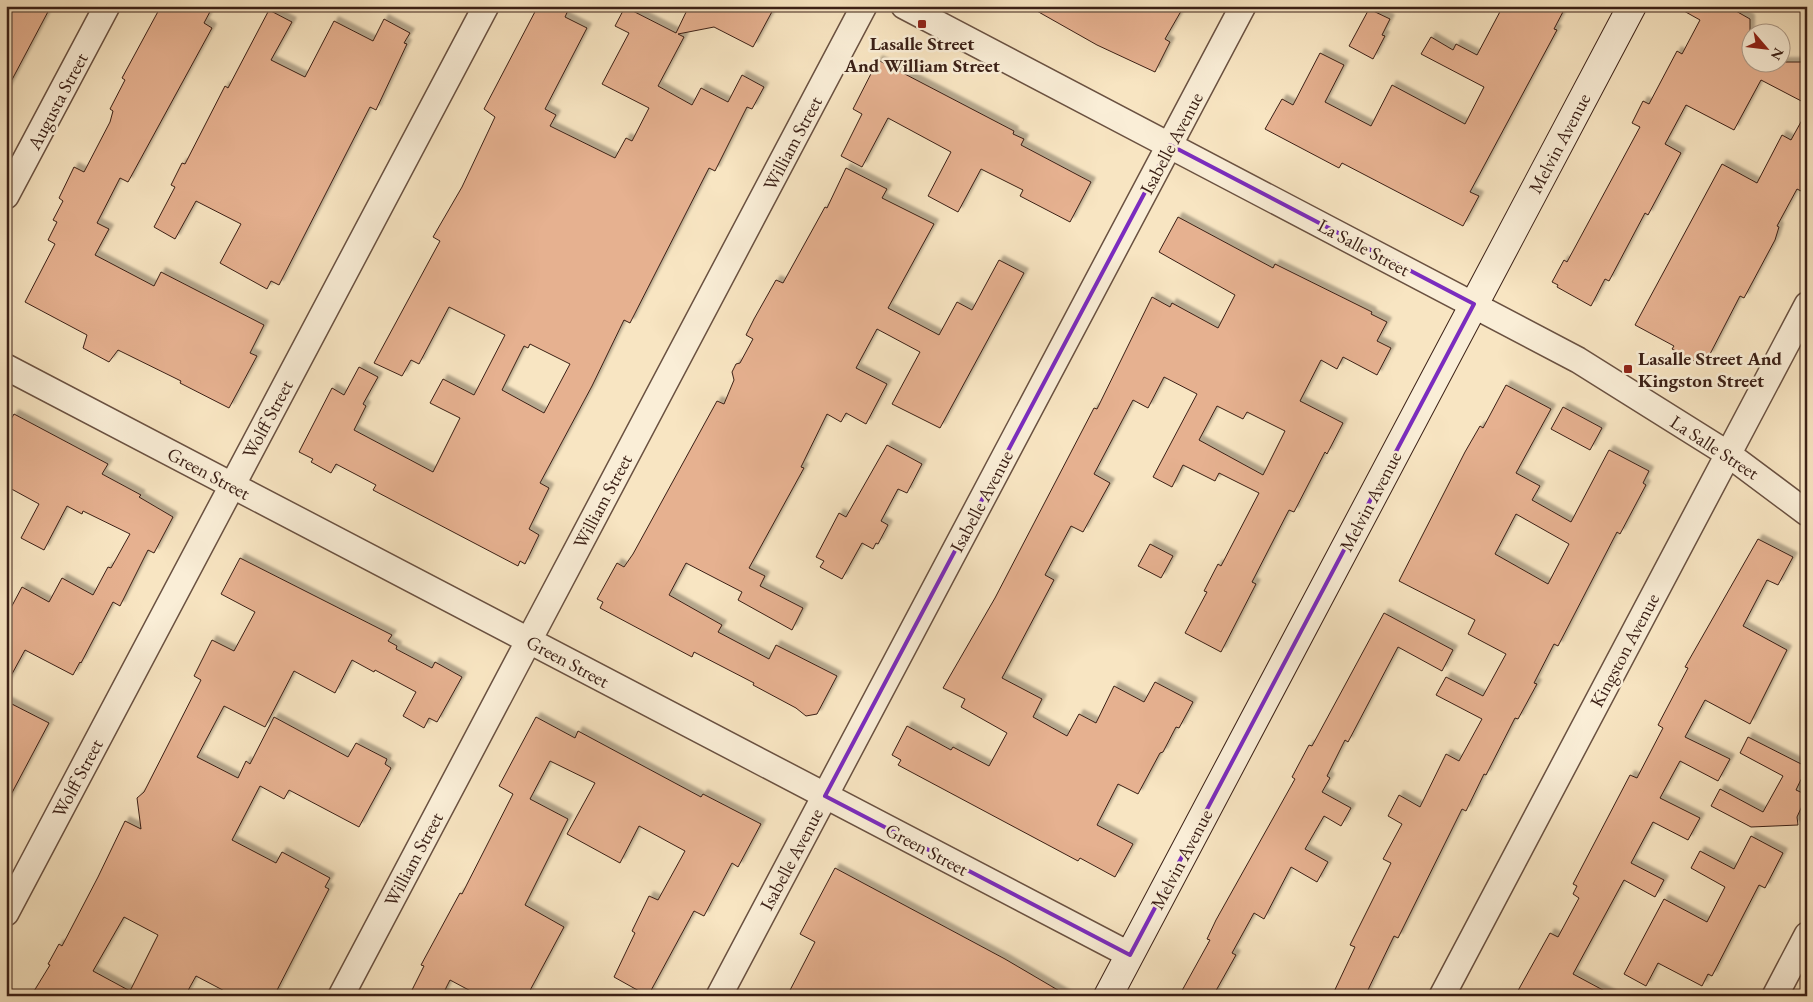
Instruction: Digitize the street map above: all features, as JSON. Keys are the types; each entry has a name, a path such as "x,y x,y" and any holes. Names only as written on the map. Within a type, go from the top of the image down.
{"street":[{"name":"Augusta Street","path":"6,196 107,6"},
{"name":"Wolff Street","path":"6,913 486,6"},
{"name":"William Street","path":"341,996 864,6"},
{"name":"La Salle Street","path":"904,6 1578,360 1728,454 1807,513"},
{"name":"Isabelle Avenue","path":"719,996 1243,6"},
{"name":"Melvin Avenue","path":"1108,996 1632,6"},
{"name":"Kingston Avenue","path":"1442,996 1807,305"},
{"name":"Green Street","path":"6,367 1130,955"},
{"path":"1775,996 1807,935"}],"highlighted area":[{"path":"1170,145 1474,304 1130,955 825,796"}],"building":[{"path":"6,6 51,6 6,91"},
{"path":"161,6 213,6 204,23 212,28 128,182 120,178 97,223 109,229 95,255 154,286 161,272 264,325 250,353 257,356 229,408 180,383 181,381 118,350 109,362 83,348 87,335 25,302 55,244 48,240 57,222 53,220 63,201 59,198 74,167 84,172 110,122 113,111 110,109 125,80 122,78"},
{"path":"538,6 570,6 565,17 587,28 545,109 556,115 550,126 615,158 626,138 632,141 649,108 602,84 629,33 615,26 625,7 676,33 689,6 775,6 753,47 714,27 678,34 684,37 658,86 692,105 701,88 728,102 742,75 764,87 752,109 747,107 715,171 709,168 630,323 624,320 592,386 540,483 549,488 529,529 539,535 525,564 520,561 518,566 373,490 376,485 336,464 331,473 311,462 313,459 299,452 332,388 344,395 359,367 378,377 363,404 366,406 354,430 433,472 460,418 430,403 443,379 474,395 505,335 449,307 419,364 411,360 402,376 374,363 440,241 433,237 462,187 495,117 484,109","holes":["530,344 570,364 544,413 502,390 524,346 528,348"]},
{"path":"1028,6 1184,6 1165,39 1170,42 1155,72 1097,45"},
{"path":"1503,6 1566,6 1554,29 1557,30 1470,192 1479,196 1463,226 1342,163 1339,168 1265,129 1282,99 1293,105 1320,53 1344,65 1325,102 1371,126 1392,85 1465,124 1484,87 1421,54 1431,37 1453,50 1456,44 1477,55"},
{"path":"1675,6 1727,6 1750,19 1750,22 1740,22 1740,72 1790,72 1790,62 1807,62 1807,104 1761,80 1734,130 1686,105 1665,144 1681,153 1648,215 1645,213 1609,281 1605,279 1591,306 1557,287 1558,285 1552,282 1564,260 1567,262 1640,127 1632,123 1643,101 1649,104 1677,51 1682,54 1700,20"},
{"path":"1369,9 1390,19 1382,35 1385,36 1373,59 1349,46"},
{"path":"269,10 292,22 271,60 305,77 334,21 373,41 384,19 410,33 404,43 407,44 376,110 370,107 279,285 271,281 267,289 220,263 241,224 196,201 175,239 154,227 175,187 171,185 182,163 185,164 225,86 228,88"},
{"path":"878,60 1014,131 1013,134 1024,139 1021,145 1091,182 1070,222 1020,196 1023,190 981,169 958,212 928,196 951,152 888,118 862,167 841,156 862,114 853,109"},
{"path":"1807,111 1807,179 1801,191 1797,189 1777,226 1779,227 1775,240 1744,298 1740,296 1709,356 1702,352 1696,362 1672,349 1674,346 1635,325 1722,164 1757,183 1782,135 1791,140"},
{"path":"846,168 887,189 882,198 934,224 888,308 939,335 957,302 972,310 999,260 1024,273 940,428 892,404 920,352 877,329 856,368 887,384 866,424 846,413 841,422 827,414 801,467 804,468 749,568 765,576 760,586 803,608 792,630 738,600 742,592 686,563 669,595 722,625 718,632 769,659 776,645 837,676 817,714 806,716 796,708 753,685 754,683 694,652 692,657 600,608 603,602 597,599 617,563 624,567 633,554 717,401 724,404 734,380 732,372 736,364 740,363 753,339 746,335 754,319 776,280 783,283 825,207 827,208"},
{"path":"1178,217 1273,268 1275,264 1372,312 1371,314 1387,322 1377,341 1391,348 1377,375 1343,357 1337,369 1321,360 1300,401 1343,423 1327,454 1325,452 1294,512 1289,510 1252,582 1256,584 1221,652 1185,633 1207,592 1204,591 1218,564 1221,566 1259,493 1219,473 1215,481 1183,465 1172,487 1153,477 1197,394 1164,377 1148,408 1133,400 1094,474 1110,483 1083,532 1071,526 1045,575 1054,580 1002,678 1042,699 1033,717 1067,736 1079,714 1096,723 1114,686 1144,702 1155,682 1193,702 1179,728 1176,727 1163,752 1160,753 1138,794 1118,784 1097,825 1133,844 1115,877 1080,858 1078,861 898,765 901,760 892,755 907,726 951,750 953,747 989,766 1007,733 961,707 965,699 943,688 995,598 1094,408 1097,409 1152,297 1170,307 1172,303 1218,328 1235,295 1159,252","holes":["1217,406 1243,419 1247,412 1285,431 1263,475 1199,440"]},
{"path":"1506,385 1551,409 1516,473 1540,486 1532,500 1571,522 1609,450 1649,471 1643,483 1646,485 1620,534 1617,532 1558,646 1554,644 1534,683 1537,684 1518,719 1515,718 1466,811 1462,809 1398,938 1394,936 1365,996 1332,996 1355,947 1350,945 1391,863 1383,859 1402,824 1388,816 1399,795 1420,807 1446,754 1459,761 1482,719 1436,695 1446,677 1483,696 1506,654 1468,634 1475,620 1399,581 1465,452 1480,426 1483,428","holes":["1516,514 1569,544 1548,584 1495,554"]},
{"path":"1563,407 1602,428 1590,450 1551,429"},
{"path":"14,414 108,464 102,474 141,495 139,497 173,517 154,553 148,550 120,606 113,602 73,675 25,650 6,685 6,617 22,587 49,602 62,578 93,595 108,567 111,568 130,534 83,511 82,514 67,506 44,550 21,538 39,504 6,486 6,428"},
{"path":"887,445 922,464 907,493 898,489 881,521 888,525 878,544 876,543 873,549 862,543 842,579 820,567 824,561 816,557 839,513 846,517"},
{"path":"1758,539 1793,557 1778,585 1767,580 1743,626 1787,650 1750,724 1705,700 1685,737 1730,759 1718,781 1680,761 1660,798 1700,818 1688,840 1653,822 1631,863 1664,880 1655,897 1624,880 1573,974 1614,996 1515,996 1550,933 1558,937 1579,898 1573,894 1577,886 1573,884 1630,775 1637,778 1663,728 1658,725 1688,668 1685,667"},
{"path":"1150,544 1173,556 1161,578 1138,566"},
{"path":"240,558 392,635 388,641 397,646 396,649 432,668 435,662 462,677 437,722 429,718 424,728 403,716 416,692 352,660 335,693 294,671 265,727 224,706 197,757 238,778 246,761 250,764 274,717 348,757 356,743 387,759 385,764 391,768 359,827 289,790 284,799 260,786 232,840 276,863 282,852 330,878 325,887 329,889 274,996 234,996 196,976 185,996 31,996 50,965 48,964 59,944 62,946 125,821 141,829 137,798 144,792 201,680 194,676 212,640 234,651 255,612 221,594","holes":["124,917 158,935 130,991 93,971"]},
{"path":"1384,613 1453,650 1442,671 1398,647 1348,742 1345,740 1327,776 1330,778 1322,792 1351,808 1341,826 1324,816 1305,849 1328,862 1317,882 1291,867 1264,919 1254,913 1232,953 1236,955 1213,996 1179,996 1210,940 1207,939 1216,920 1295,779 1292,777 1309,745 1312,746"},
{"path":"6,701 49,723 6,804"},
{"path":"536,717 575,738 578,731 701,797 703,794 761,824 738,867 732,863 704,916 694,911 648,996 614,977 635,933 632,931 649,896 658,900 685,851 639,826 620,863 567,834 595,783 550,761 530,799 568,819 525,905 564,927 527,996 480,996 450,980 442,996 409,996 424,966 421,965 460,893 462,894 513,794 499,786"},
{"path":"1748,737 1807,767 1796,790 1807,795 1797,817 1798,825 1751,827 1711,806 1720,789 1763,812 1783,776 1740,753"},
{"path":"1751,836 1783,853 1765,888 1759,885 1712,976 1708,974 1702,986 1658,963 1646,986 1624,974 1664,899 1707,922 1725,887 1691,868 1700,851 1734,869"},
{"path":"835,868 1005,959 1068,996 787,996 815,942 800,934"}],"place":[{"name":"Lasalle Street And William Street","path":"922,24"},
{"name":"Lasalle Street And Kingston Street","path":"1628,369"}]}
